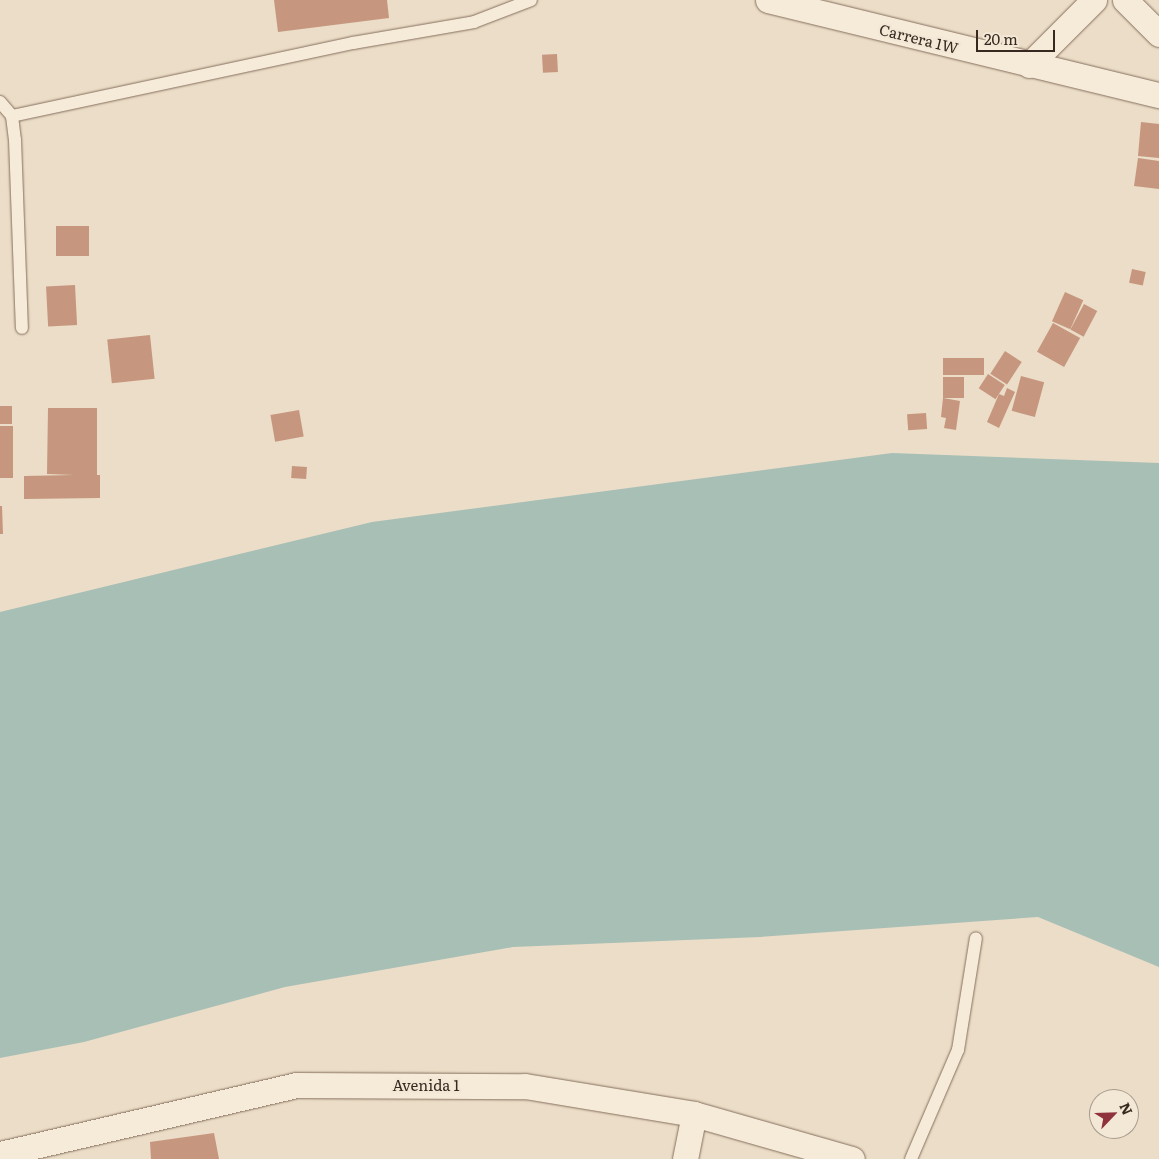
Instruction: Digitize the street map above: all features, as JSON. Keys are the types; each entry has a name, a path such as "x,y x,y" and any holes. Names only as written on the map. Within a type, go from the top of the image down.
{"street":[{"name":"Carrera 1W","path":"768,0 1029,65 1159,95"},
{"path":"1029,65 1094,0"},
{"path":"1125,0 1159,34"},
{"name":"Avenida 1","path":"0,1154 54,1152 296,1085 525,1086 694,1114 852,1159"},
{"path":"685,1159 694,1114"}],"lane":[{"path":"12,116 353,43 474,22 531,0"},
{"path":"0,102 12,116 22,328"},
{"path":"911,1159 958,1050 976,938"}],"shaded area":[{"path":"892,453 1159,463 1159,967 1038,917 760,937 513,947 285,987 84,1042 0,1058 0,612 372,522"}],"building":[{"path":"274,0 387,0 389,18 278,32"},
{"path":"557,54 558,72 543,73 542,55"},
{"path":"1141,122 1159,124 1159,158 1138,156"},
{"path":"1138,158 1159,161 1159,189 1134,186"},
{"path":"56,226 89,226 89,256 56,256"},
{"path":"1132,269 1146,272 1143,286 1129,283"},
{"path":"75,285 77,325 48,326 46,287"},
{"path":"1065,292 1083,300 1070,329 1052,321"},
{"path":"1084,304 1097,311 1084,337 1070,330"},
{"path":"1053,323 1080,338 1064,367 1037,352"},
{"path":"150,335 155,379 112,383 107,339"},
{"path":"1005,351 1022,362 1007,385 990,374"},
{"path":"943,358 984,358 984,375 943,375"},
{"path":"988,374 1005,385 996,399 979,388"},
{"path":"1021,376 1044,382 1035,417 1012,411"},
{"path":"943,377 964,377 964,398 943,398"},
{"path":"1007,388 1015,392 999,428 987,422 999,394 1004,396"},
{"path":"943,398 960,401 956,430 944,428 946,418 941,417"},
{"path":"0,406 12,406 12,424 0,424"},
{"path":"48,408 97,408 97,475 100,475 100,498 24,499 24,476 74,475 47,474"},
{"path":"299,410 304,437 275,442 270,415"},
{"path":"926,413 927,429 908,430 907,414"},
{"path":"0,426 13,426 13,478 0,478"},
{"path":"292,466 307,467 306,479 291,478"},
{"path":"0,506 2,506 3,534 0,534"},
{"path":"214,1133 219,1159 151,1159 150,1142"}]}
